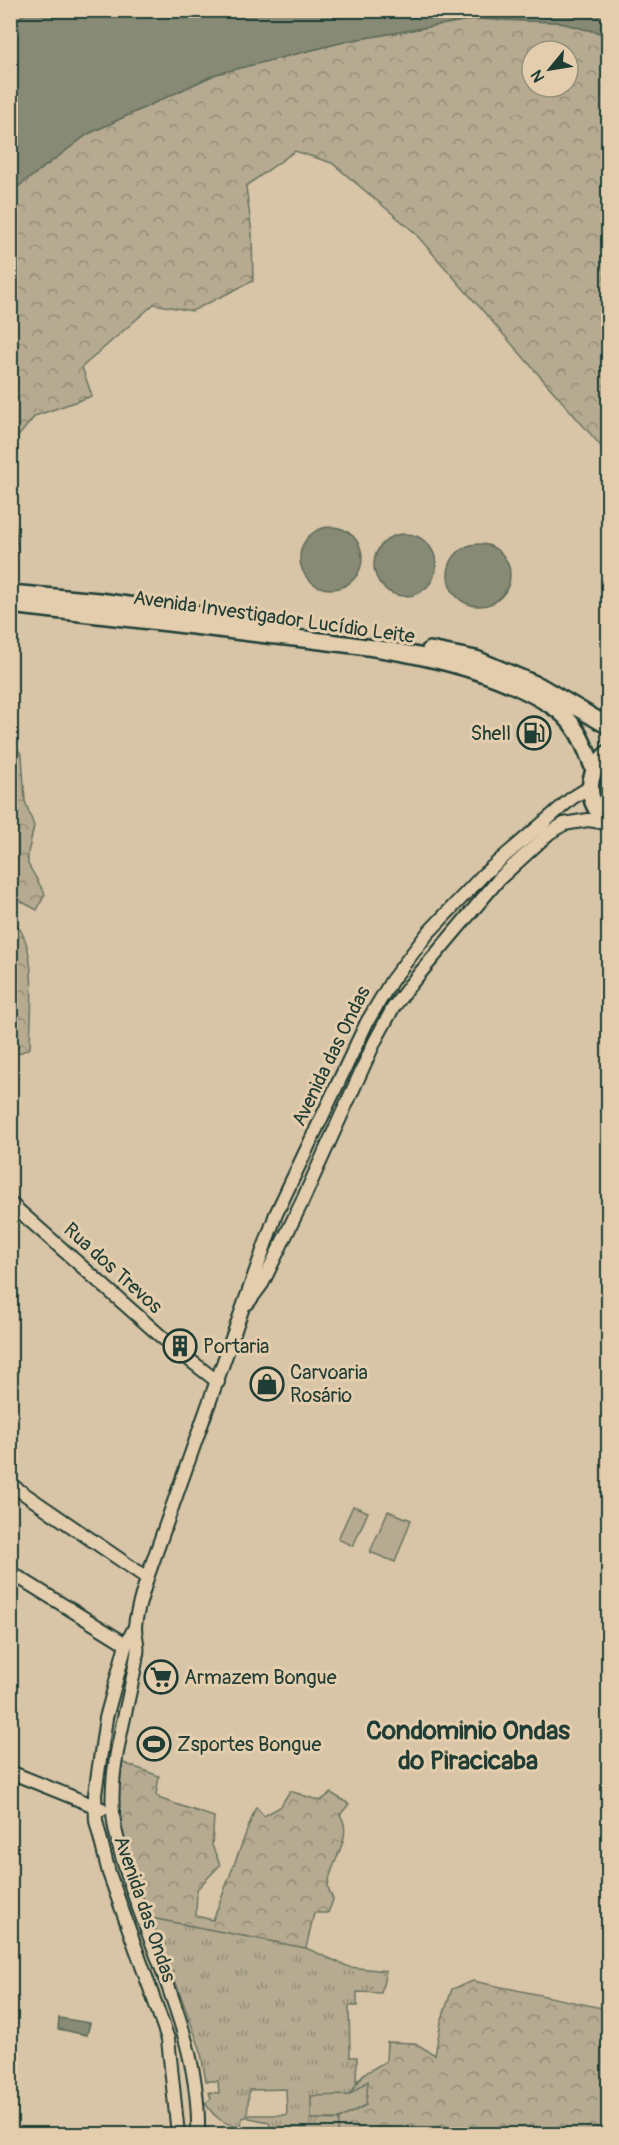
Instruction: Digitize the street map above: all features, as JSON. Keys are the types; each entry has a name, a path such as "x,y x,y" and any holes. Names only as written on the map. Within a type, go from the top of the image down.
{"main road":[{"name":"Avenida Investigador Lucídio Leite","path":"10,593 99,601 379,640 476,659 540,686 609,726"},
{"name":"Avenida Investigador Lucídio Leite","path":"10,605 369,647 467,669 499,680 550,704 575,727 594,770"},
{"path":"609,753 594,770 590,787 595,807 609,822"}],"street":[{"name":"Avenida das Ondas","path":"178,2132 168,2039 109,1874 100,1839 96,1806 99,1757 126,1644 135,1627 147,1578 276,1214 352,1052 381,997 438,922 484,874 572,798 590,787"},
{"name":"Avenida das Ondas","path":"243,1308 262,1284 375,1041 402,997 491,888 549,833 564,824 588,820 609,822"},
{"path":"402,997 400,984 432,936 438,922"},
{"path":"301,1204 293,1193 311,1142"},
{"name":"Rua dos Trevos","path":"10,1203 172,1347 218,1382"},
{"path":"262,1284 262,1269 278,1225 276,1214"},
{"path":"10,1484 147,1578"},
{"path":"10,1572 126,1644"},
{"name":"Avenida das Ondas","path":"135,1627 138,1652 115,1779 113,1816 123,1862 179,2018 191,2062 198,2134"},
{"path":"115,1685 130,1690"},
{"path":"110,1704 127,1711"},
{"path":"10,1772 96,1806 113,1816"}],"green space":[{"path":"474,19 557,22 608,35 608,454 413,231 332,163 295,151 246,186 252,234 253,281 192,311 154,304 82,367 92,396 35,416 11,445 11,192 88,134 216,74 348,41"},
{"path":"11,495 18,551 10,569"},
{"path":"10,739 22,755 25,801 34,826 28,864 45,894 37,910 11,896"},
{"path":"608,761 608,814 598,794 598,781"},
{"path":"12,921 21,931 27,945 32,980 32,1000 30,1048 15,1055 11,1075"},
{"path":"353,1506 368,1512 353,1546 338,1539"},
{"path":"388,1511 411,1520 395,1562 370,1552"},
{"path":"121,1762 159,1776 156,1795 161,1799 214,1817 212,1845 220,1865 197,1889 196,1916 213,1920 256,1807 264,1816 280,1807 290,1791 320,1801 331,1793 349,1804 340,1815 345,1832 329,1877 328,1886 333,1900 328,1913 314,1913 306,1948 146,1917 121,1836 117,1808"},
{"path":"152,1918 306,1948 349,1967 386,1971 381,1993 357,1992 357,2006 349,2006 350,2057 357,2057 356,2082 365,2073 349,2095 311,2119 339,2120 339,2134 270,2127 269,2122 249,2118 249,2115 287,2115 286,2089 249,2090 247,2117 242,2118 241,2127 220,2120 212,2112 205,2103 211,2099 209,2092 219,2093 218,2081 206,2081 200,2048"},
{"path":"473,1981 607,2009 608,2126 606,2134 338,2134 339,2119 366,2105 349,2095 364,2074 386,2061 387,2042 415,2043 435,2055 441,2022 452,1989"},
{"path":"368,2081 366,2105 339,2119 311,2119 311,2096 349,2095"}],"shaded area":[{"path":"33,10 608,10 608,35 557,22 474,19 348,41 216,74 88,134 11,192 11,21"},
{"path":"331,527 353,536 362,558 353,580 331,589 309,580 300,558 309,536"},
{"path":"405,534 427,543 436,565 427,587 405,596 383,587 374,565 383,543"},
{"path":"479,544 501,553 510,575 501,597 479,606 457,597 448,575 457,553"},
{"path":"59,2018 90,2023 87,2035 58,2029"}],"place":[{"name":"Shell","path":"534,733"},
{"name":"Portaria","path":"180,1346"},
{"name":"Carvoaria Rosário","path":"267,1384"},
{"name":"Armazem Bongue","path":"161,1677"},
{"name":"Zsportes Bongue","path":"154,1744"}],"district":[{"name":"Condominio Ondas do Piracicaba","path":"468,1746"}]}
